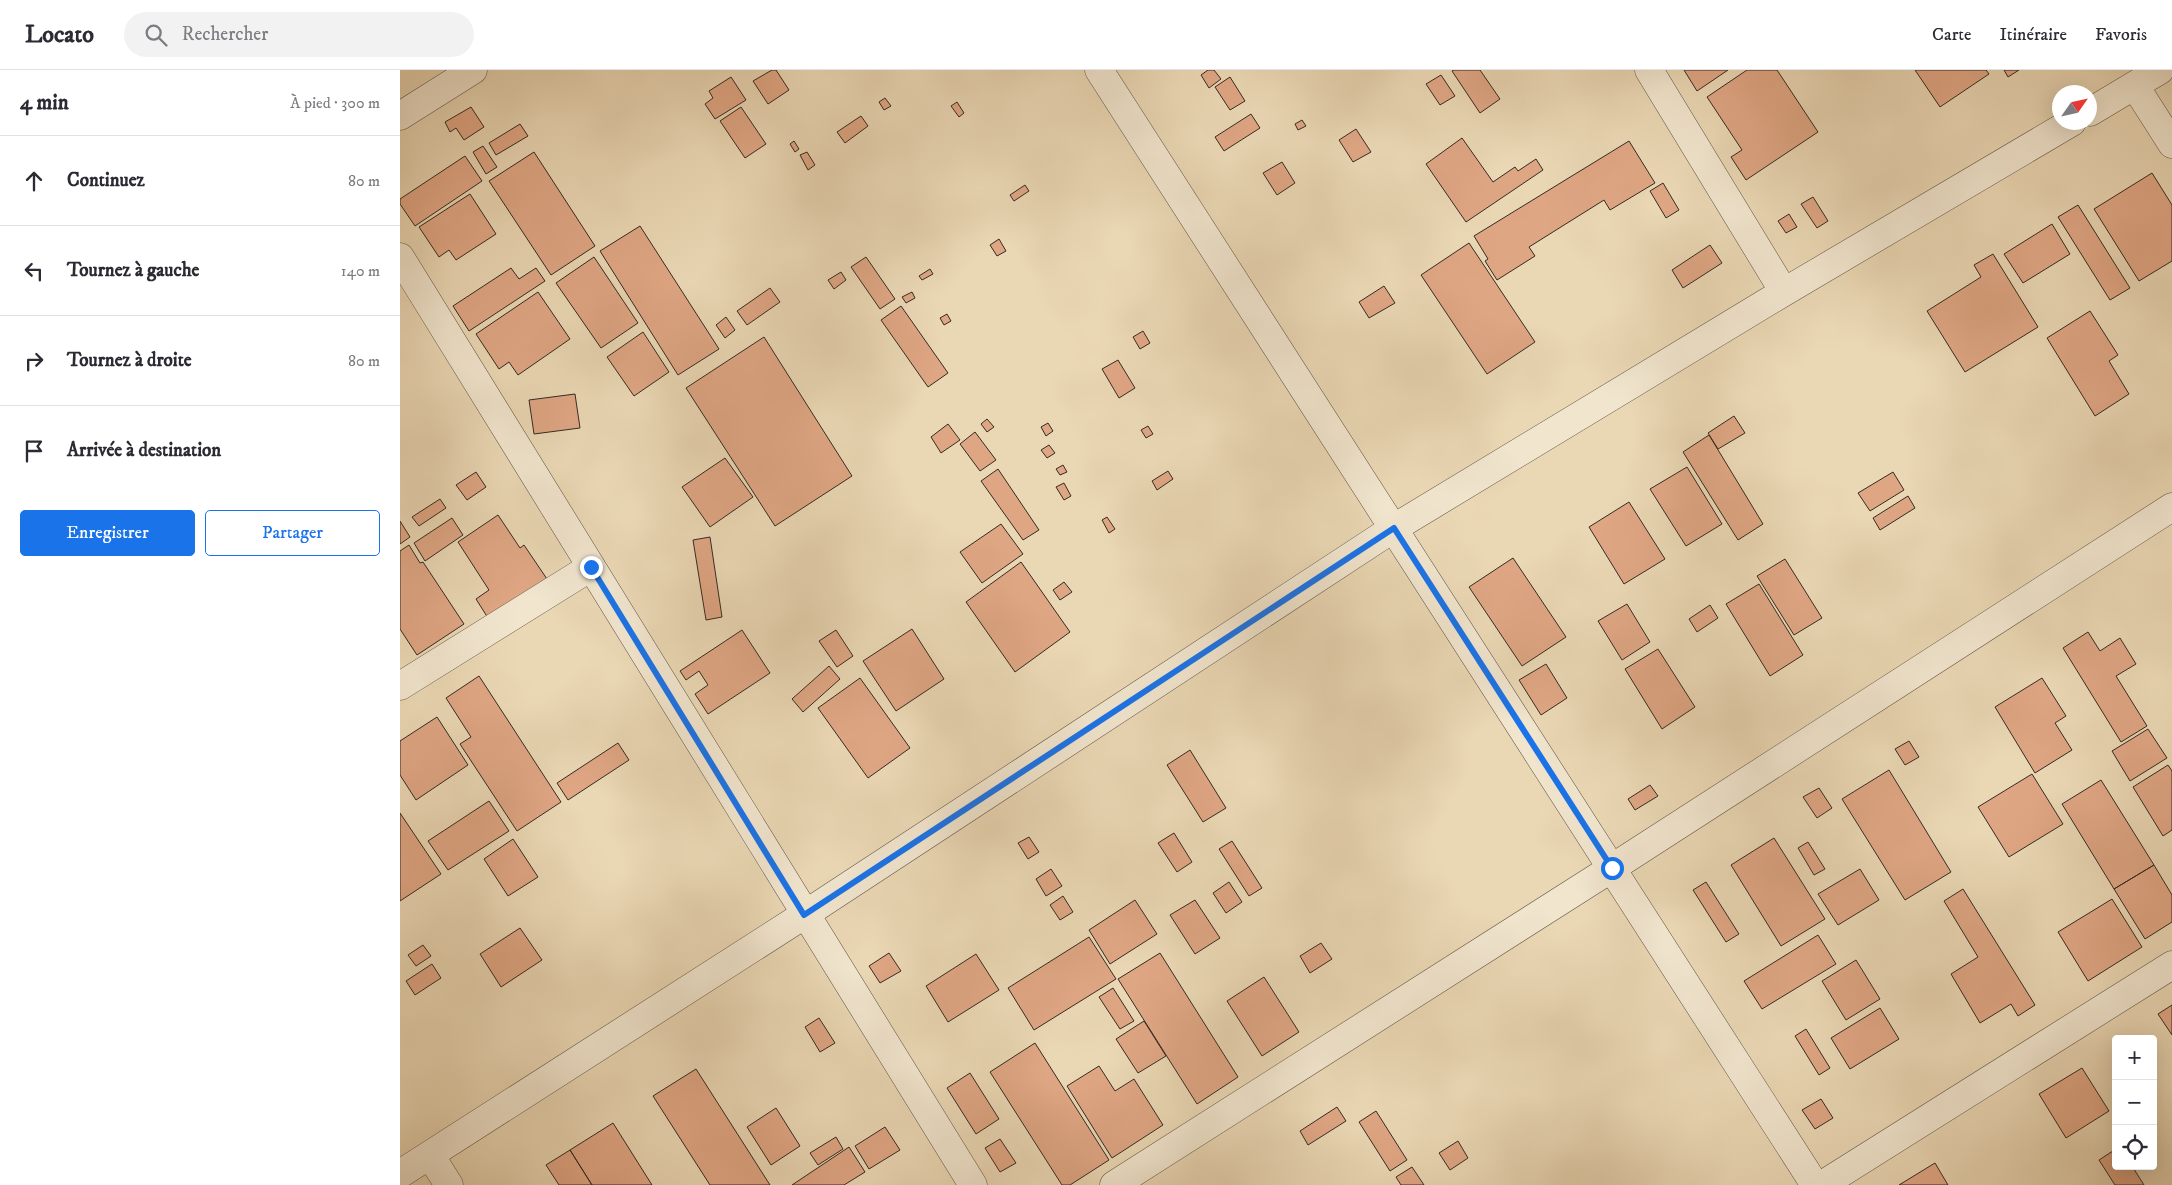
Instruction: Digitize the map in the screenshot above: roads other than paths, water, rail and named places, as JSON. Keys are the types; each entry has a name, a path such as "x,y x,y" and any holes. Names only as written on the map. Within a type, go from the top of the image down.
{"street":[{"path":"400,116 473,70"},
{"path":"1098,70 1815,1185"},
{"path":"1649,70 1784,292"},
{"path":"2097,108 2160,70"},
{"path":"2135,86 2172,144"},
{"path":"400,1174 804,915 1394,528 1784,292 2058,130"},
{"path":"400,257 804,915 973,1185"},
{"path":"1114,1185 1612,868 2172,507"},
{"path":"400,686 591,567"},
{"path":"1822,1185 2172,965"},
{"path":"430,1155 449,1185"}]}
